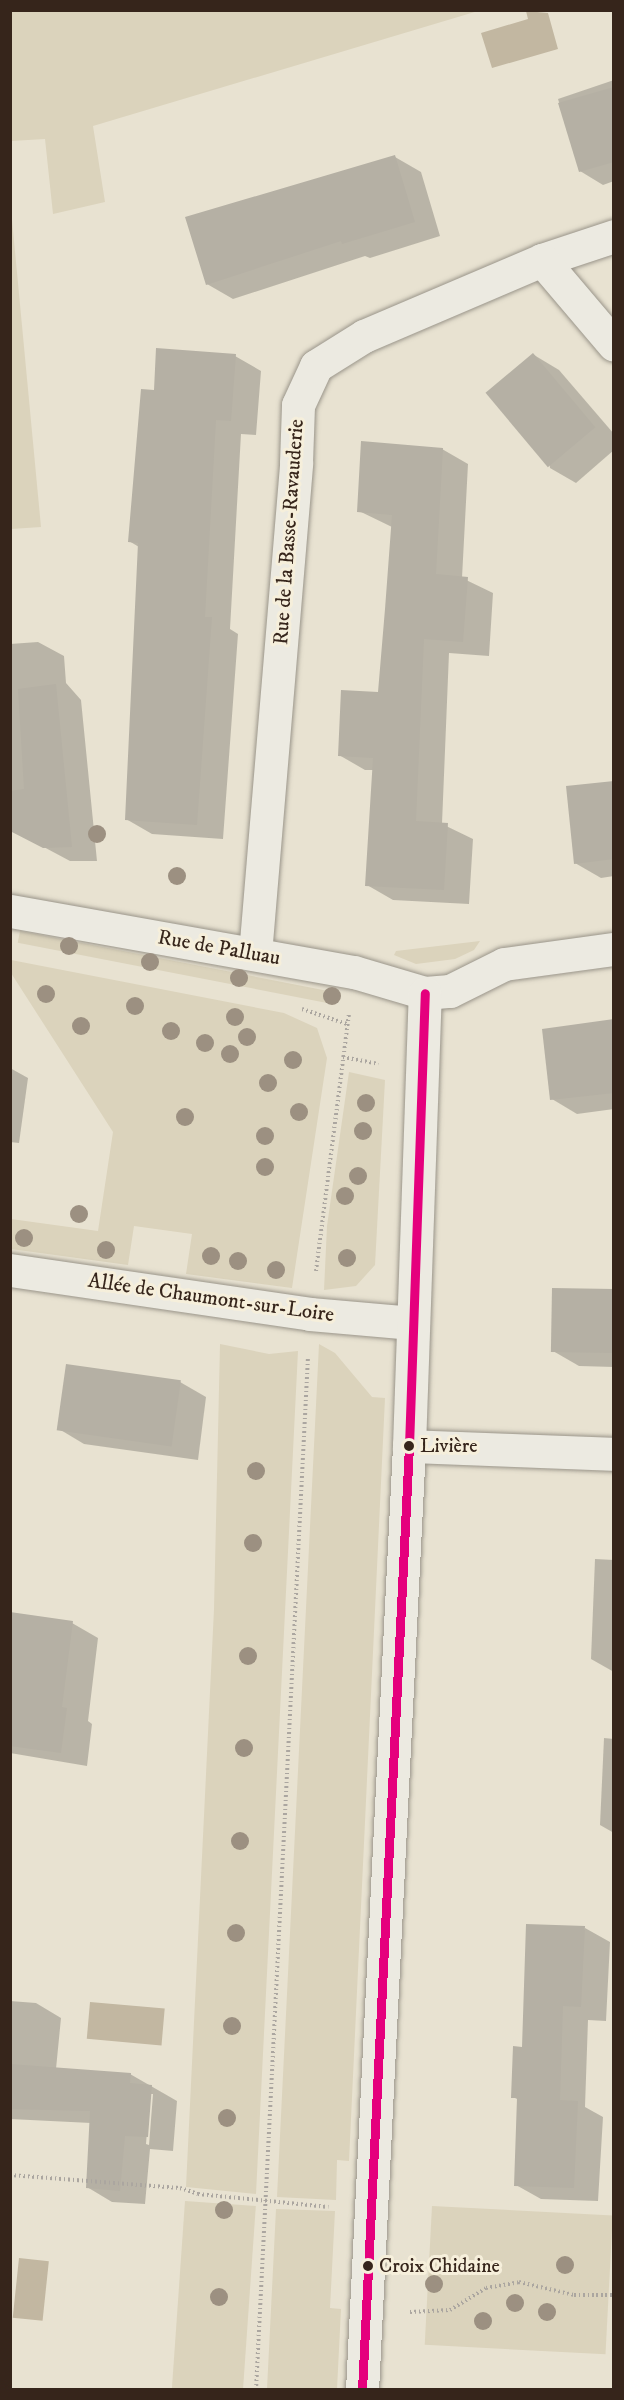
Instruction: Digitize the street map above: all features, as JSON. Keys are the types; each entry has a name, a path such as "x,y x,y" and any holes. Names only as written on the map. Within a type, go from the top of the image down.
{"street":[{"name":"Rue de la Basse-Ravauderie","path":"255,954 293,510 298,405 316,366 364,336 542,260 614,236"},
{"path":"542,260 614,345"},
{"name":"Rue de Palluau","path":"10,911 354,972 425,993"},
{"path":"362,2390 409,1446 425,993 450,991 504,964 614,950"},
{"name":"Allée de Chaumont-sur-Loire","path":"10,1270 310,1314 413,1323"},
{"path":"409,1446 614,1454"}],"path":[{"path":"256,2390 310,1314 354,972"},
{"path":"343,1058 388,1065"},
{"path":"10,2175 180,2188 198,2194 370,2212"},
{"path":"401,2313 450,2310 486,2288 519,2282 574,2295 614,2295"}],"shaded area":[{"path":"11,10 478,11 93,126 105,202 53,214 45,139 11,141"},
{"path":"526,11 548,13 558,49 492,68 481,33 528,19"},
{"path":"11,209 41,527 10,529"},
{"path":"20,931 337,993 335,1004 18,943"},
{"path":"480,941 474,950 455,959 416,964 394,955 396,951"},
{"path":"11,960 284,1013 317,1028 327,1058 292,1288 186,1274 192,1234 134,1226 128,1265 11,1249 11,1219 98,1231 113,1132 11,973"},
{"path":"349,1072 385,1080 375,1265 356,1286 324,1290 327,1226"},
{"path":"220,1344 269,1354 298,1351 256,2194 186,2187 214,1609"},
{"path":"319,1344 335,1353 372,1397 385,1398 349,2161 337,2160 336,2200 277,2197"},
{"path":"90,2002 165,2009 161,2045 87,2039"},
{"path":"185,2201 256,2206 243,2390 172,2389"},
{"path":"432,2206 613,2215 605,2354 425,2345"},
{"path":"276,2209 335,2211 330,2308 341,2309 337,2389 267,2389"},
{"path":"19,2258 49,2261 43,2321 13,2318"}],"building":[{"path":"614,87 614,162 579,172 558,103"},
{"path":"395,155 415,222 342,244 341,241 206,285 185,217"},
{"path":"156,348 236,354 231,421 216,420 205,617 212,617 197,825 125,820 138,543 128,542 141,389 154,390"},
{"path":"533,353 595,427 548,467 486,393"},
{"path":"361,441 443,448 436,574 468,577 463,642 424,639 416,821 448,823 444,890 365,886 373,758 338,756 341,690 378,692 392,515 357,512"},
{"path":"56,684 72,847 43,848 10,831 10,791 24,789 18,689"},
{"path":"614,781 614,859 574,864 566,786"},
{"path":"614,1019 614,1093 550,1100 542,1029"},
{"path":"552,1288 614,1289 613,1353 551,1352"},
{"path":"66,1364 181,1380 172,1446 57,1430"},
{"path":"10,1612 73,1621 62,1707 67,1708 61,1753 10,1746"},
{"path":"526,1924 585,1926 581,2007 563,2006 560,2100 578,2101 574,2188 514,2186 517,2098 511,2098 513,2046 522,2047"},
{"path":"10,2064 131,2073 130,2083 152,2085 148,2137 125,2136 120,2191 86,2188 90,2111 10,2109"}],"transit line":[{"path":"362,2390 409,1446 425,993"}],"place":[{"name":"Livière","path":"409,1446"},
{"name":"Croix Chidaine","path":"368,2266"}]}
